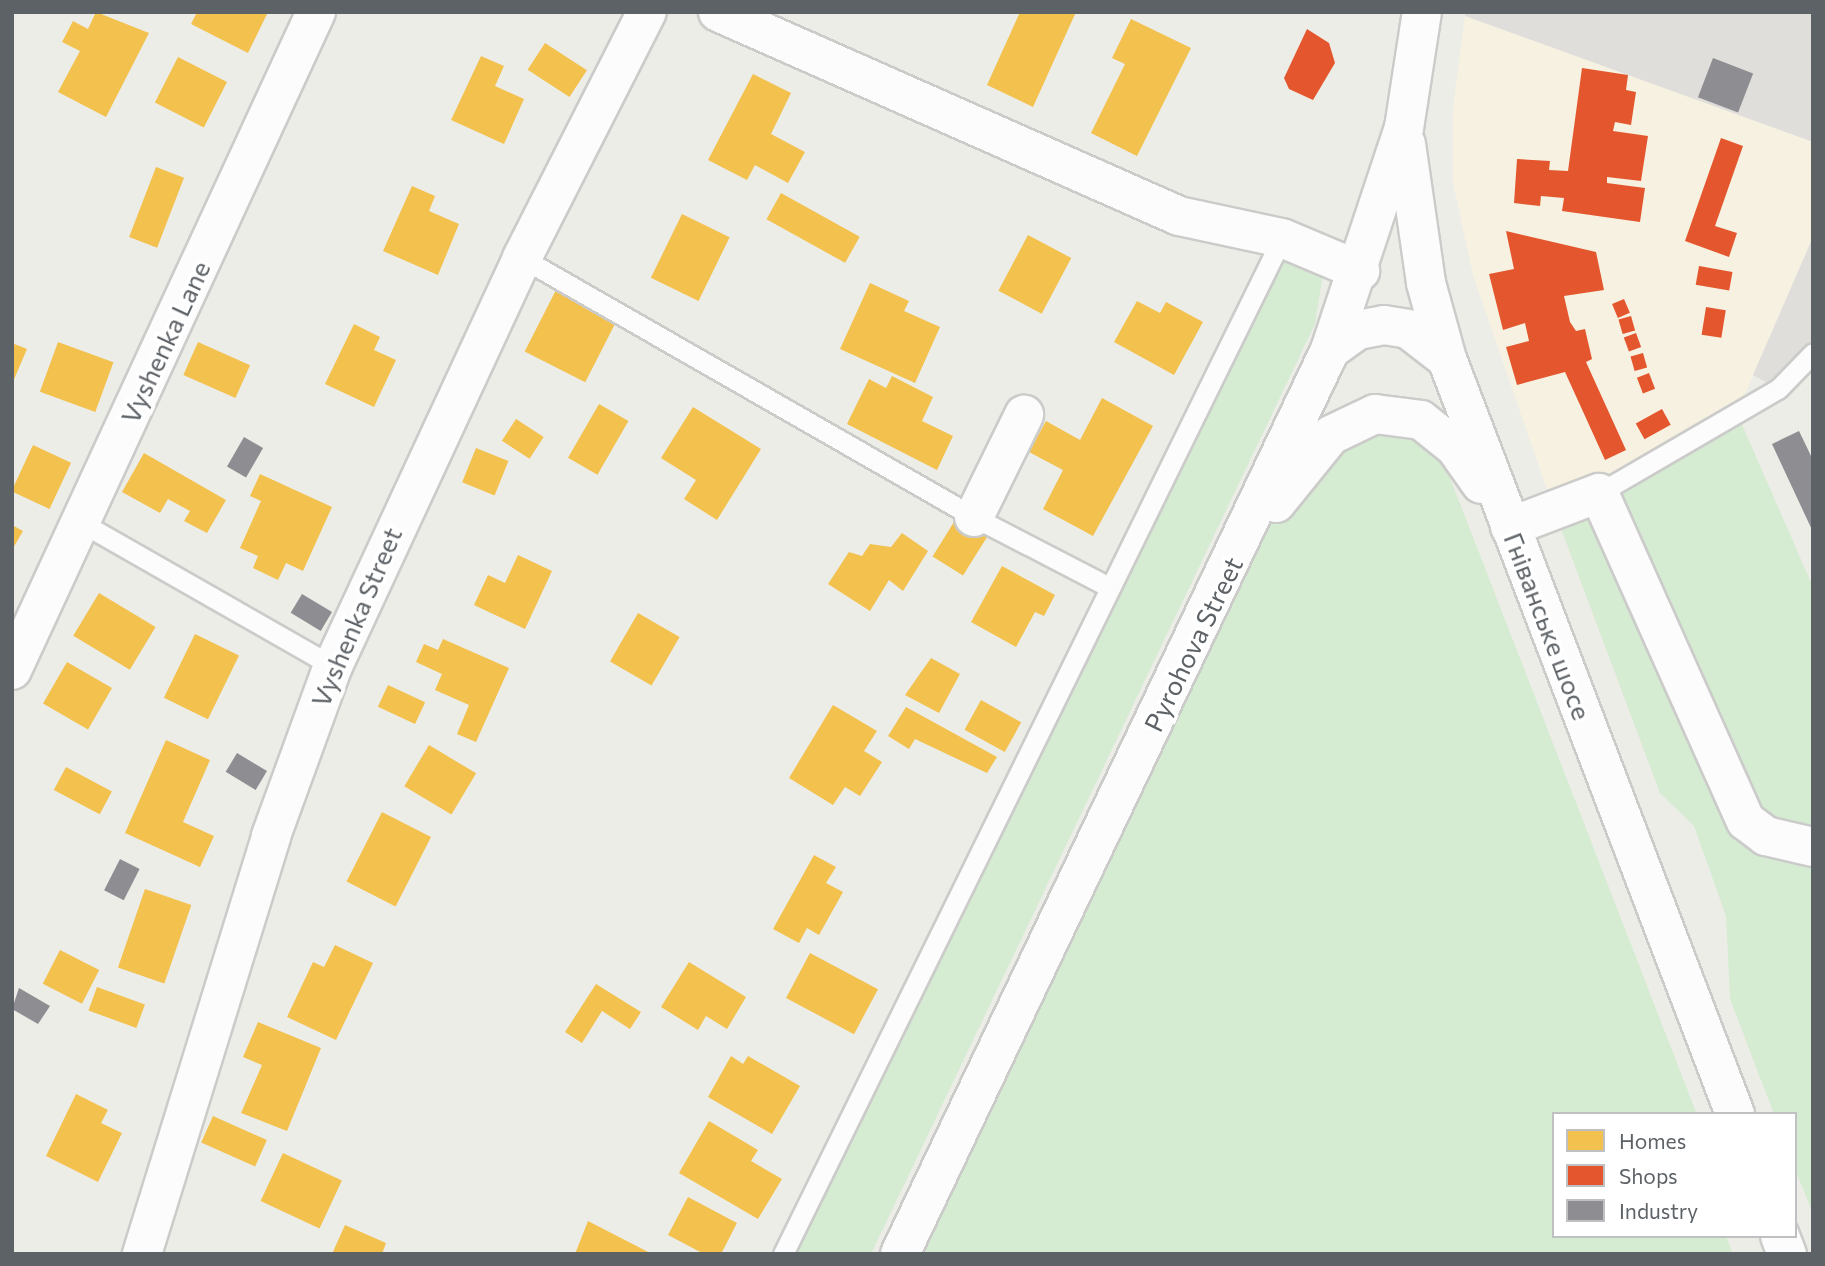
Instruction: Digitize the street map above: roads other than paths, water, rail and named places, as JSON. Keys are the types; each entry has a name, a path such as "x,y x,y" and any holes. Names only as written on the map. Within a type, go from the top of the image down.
{"street":[{"name":"Vyshenka Lane","path":"12,670 316,12"},
{"name":"Vyshenka Street","path":"142,1254 271,836 333,666 522,258 647,12"},
{"path":"718,12 1179,216 1282,238 1360,271"},
{"name":"Pyrohova Street","path":"900,1254 1236,555 1330,349 1360,271 1404,128 1422,12"},
{"name":"Гніванське шосе","path":"1404,128 1419,244 1447,359 1734,1112"},
{"path":"1330,349 1358,330 1384,325 1408,329 1447,359"},
{"path":"1236,555 1331,435 1375,414 1421,420 1439,432 1510,527 1599,493 1746,821 1766,836 1813,847"},
{"path":"974,517 1024,415"}],"lane":[{"path":"783,1254 1107,586 1282,238"},
{"path":"522,258 974,517 1107,586"},
{"path":"1599,493 1778,389 1813,354"},
{"path":"82,523 333,666"}]}
